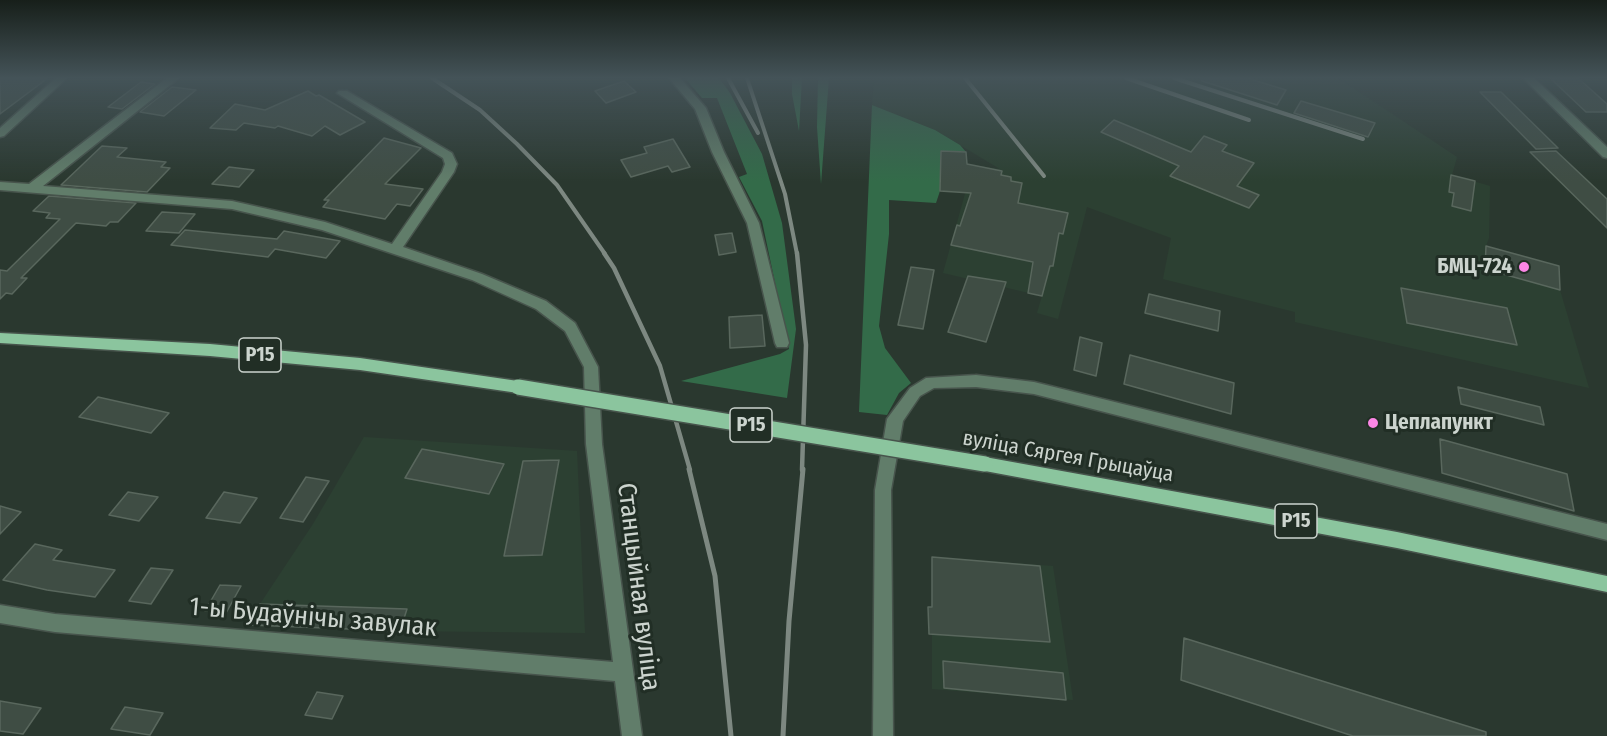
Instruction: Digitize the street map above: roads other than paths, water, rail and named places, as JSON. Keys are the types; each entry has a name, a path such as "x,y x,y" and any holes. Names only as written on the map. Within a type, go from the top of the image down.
{"main road":[{"name":"вуліца Сяргея Грыцаўца","path":"0,339 210,350 326,361 518,387 985,464 1397,540 1607,584"}],"street":[{"path":"0,134 24,112"},
{"path":"32,188 130,112"},
{"path":"375,112 448,156 451,164 448,172 394,249"},
{"path":"702,112 718,152 753,223 782,343"},
{"path":"1564,112 1607,154"},
{"name":"Станцыйная вуліца","path":"0,186 232,205 325,226 477,277 541,305 570,327 591,367 594,444 632,736"},
{"path":"883,736 883,490 895,419 915,393 931,382 976,381 1034,388 1607,532"},
{"name":"1-ы Будаўнічы завулак","path":"0,615 55,623 622,672"}],"railway":[{"path":"483,112 557,185 605,254"},
{"path":"747,112 758,133"},
{"path":"758,112 785,194 797,254"},
{"path":"993,112 1044,176"},
{"path":"1227,112 1249,120"},
{"path":"1280,112 1363,139"},
{"path":"604,253 614,268 660,366 690,470"},
{"path":"797,253 806,345 802,470"},
{"path":"689,469 715,576 731,736"},
{"path":"783,736 789,621 803,469"}],"place":[{"name":"БМЦ-724","path":"1524,267"},
{"name":"Цеплапункт","path":"1373,423"}]}
